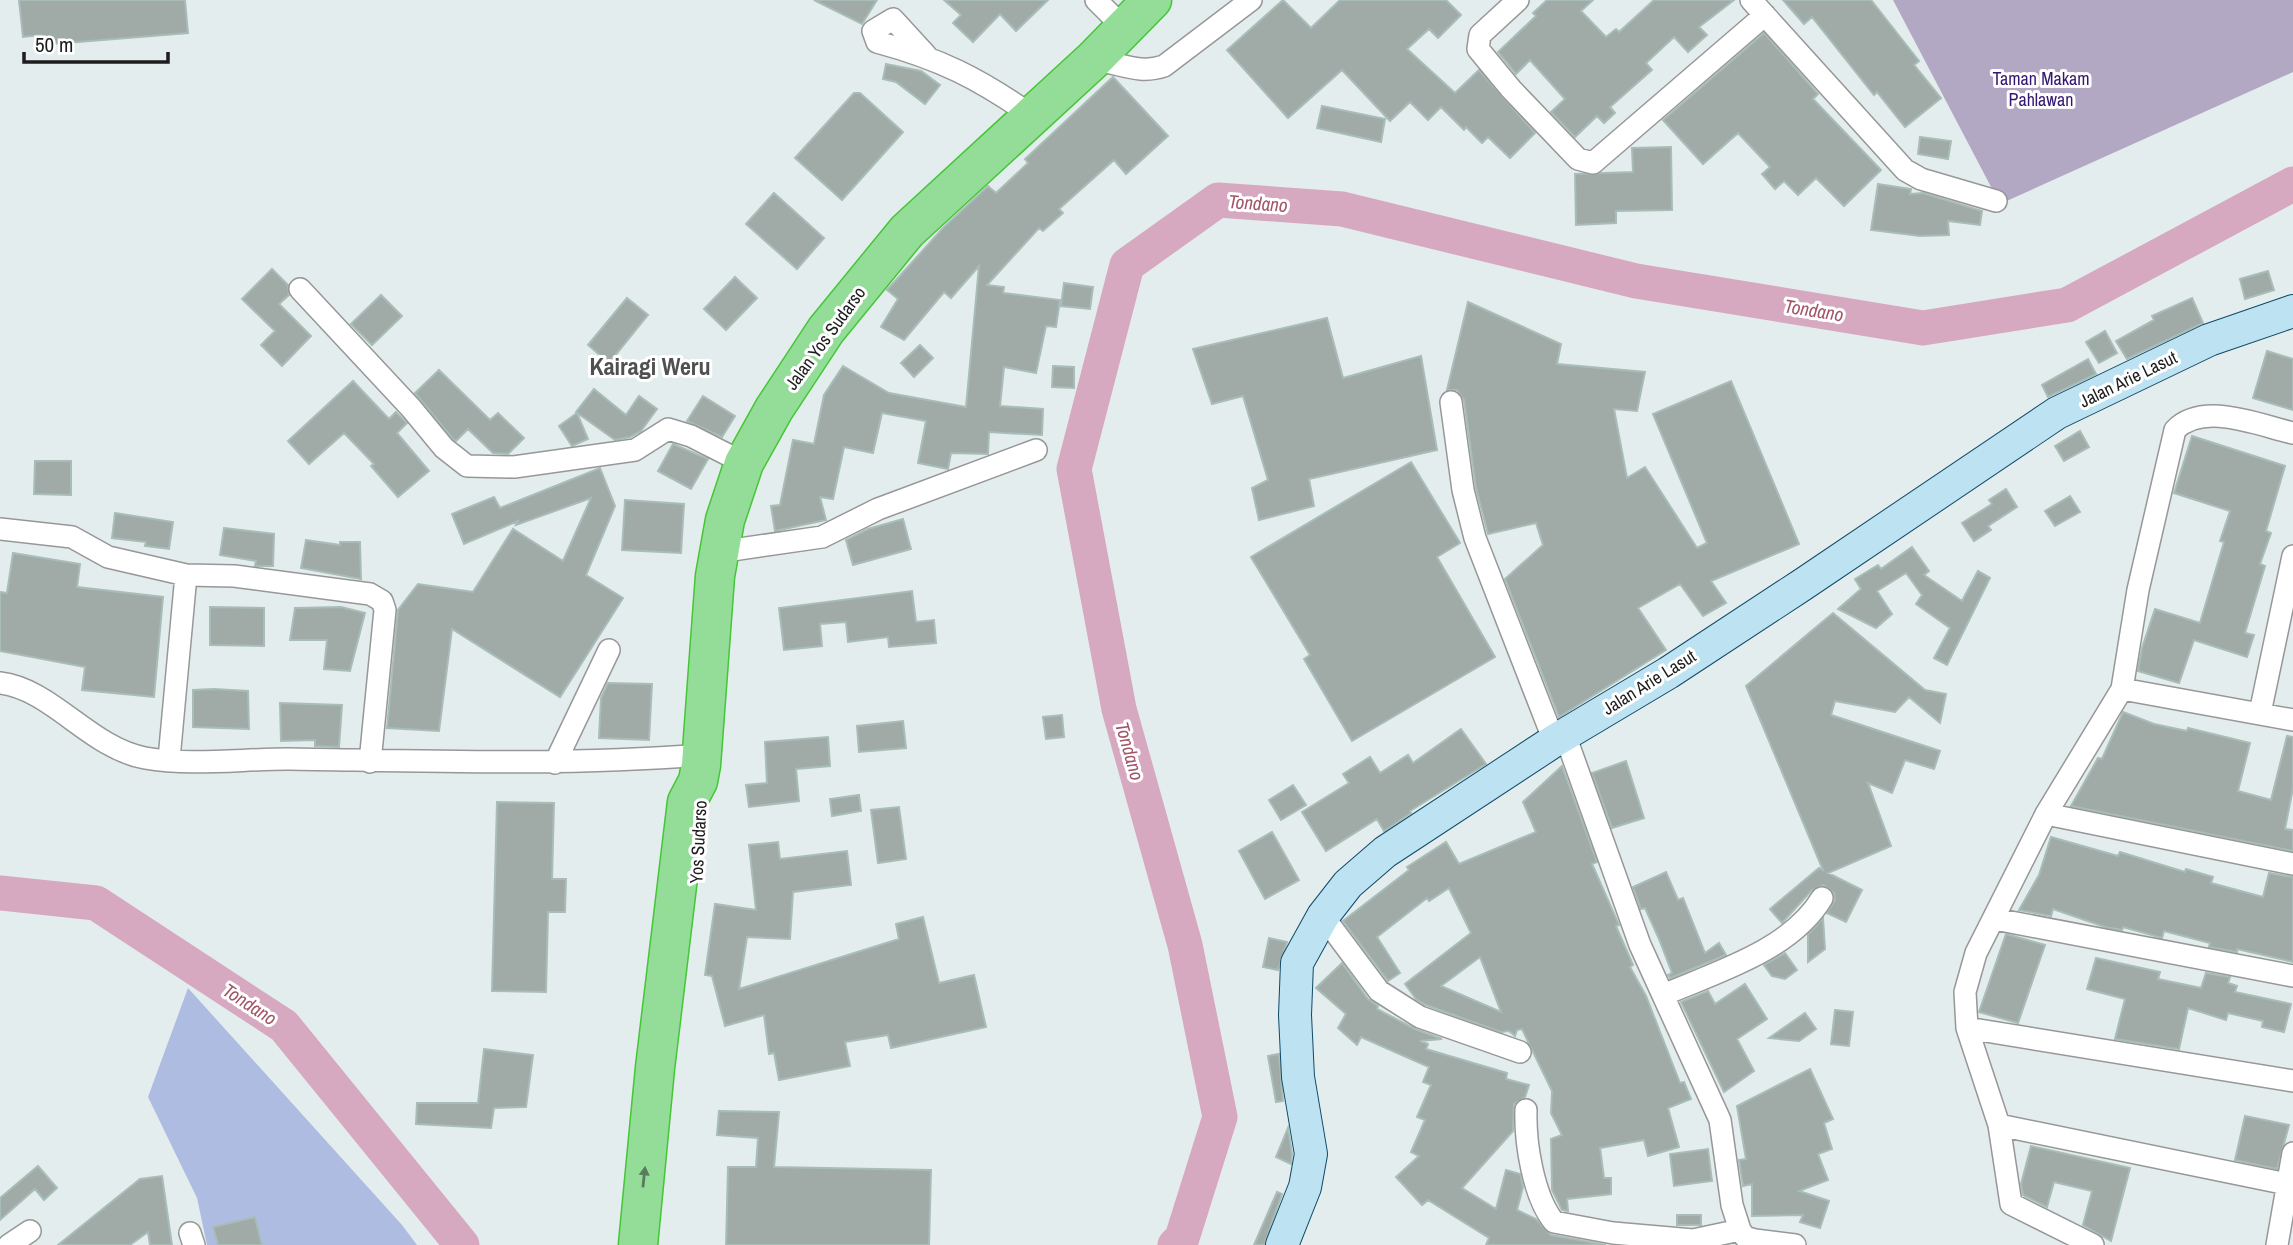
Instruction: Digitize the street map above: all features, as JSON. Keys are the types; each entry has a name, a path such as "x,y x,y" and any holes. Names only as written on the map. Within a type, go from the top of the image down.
{"highway":[{"name":"Jalan Yos Sudarso","path":"700,768 719,552 725,520 744,463 774,409 826,330 899,241 1093,60 1152,0"},
{"name":"Yos Sudarso","path":"638,1245 655,1068 687,802 700,768"},
{"name":"Yos Sudarso","path":"664,1245 681,1020 702,839 704,803 700,768"}],"main road":[{"name":"Jalan Arie Lasut","path":"1282,1245 1305,1187 1311,1154 1298,1077 1294,1015 1297,963 1323,916 1348,884 1385,852 1834,565 2057,413 2208,340 2293,311"}],"street":[{"path":"1096,0 1124,28"},
{"path":"1093,60 1110,61 1134,70 1150,71 1164,66 1251,0"},
{"path":"1518,0 1480,35 1478,49 1511,89 1578,159 1593,163 1758,7 1905,170 1921,179 1996,201"},
{"path":"926,55 964,71 1031,115"},
{"path":"300,289 411,408 444,448 467,466 514,467 635,450 668,429 691,436 744,463"},
{"path":"1451,402 1462,490 1475,538 1560,738 1640,945 1720,1119 1732,1205 1740,1230 1745,1237 1755,1240 1795,1245"},
{"path":"2093,1245 2011,1204 1999,1125 1967,1028 1965,992 1976,953 2046,814 2122,689 2138,590 2175,430 2185,419 2213,415 2293,433"},
{"path":"719,552 822,537 878,509 1036,450"},
{"path":"0,529 72,537 108,557 186,575 234,576 370,594 382,601 385,610 370,762"},
{"path":"2260,713 2293,556"},
{"path":"169,759 186,575"},
{"path":"555,763 610,650"},
{"path":"0,683 33,695 98,739 145,758 555,763 700,768"},
{"path":"2122,689 2293,720"},
{"path":"2046,814 2293,864"},
{"path":"1663,995 1771,946 1810,919 1822,898"},
{"path":"1323,916 1379,990 1420,1017 1520,1052"},
{"path":"1995,919 2293,976"},
{"path":"1967,1028 2293,1081"},
{"path":"1526,1110 1525,1136 1546,1213 1554,1223 1613,1233 1693,1240 1740,1230"},
{"path":"1999,1125 2287,1184"},
{"path":"2277,1245 2287,1220 2287,1184 2293,1153"},
{"path":"9,1245 30,1231"}],"shaded area":[{"path":"188,988 402,1225 417,1245 207,1245 197,1198 148,1097"}],"green space":[{"name":"Taman Makam Pahlawan","path":"1893,0 2293,0 2293,72 2000,204"}],"building":[{"path":"19,0 185,0 188,33 42,45 41,35 23,37"},
{"path":"814,0 877,0 862,24"},
{"path":"944,0 1048,0 1016,31 1000,14 973,42 953,23 961,15"},
{"path":"1283,0 1311,28 1340,0 1446,0 1461,15 1438,38 1429,29 1407,49 1455,93 1479,70 1535,133 1510,158 1488,137 1482,143 1466,127 1464,130 1441,107 1428,120 1410,102 1390,121 1342,70 1288,118 1227,50"},
{"path":"1547,0 1593,0 1581,11 1606,37 1616,29 1619,32 1654,0 1734,0 1699,27 1707,35 1688,52 1674,37 1646,63 1652,70 1610,107 1615,113 1604,123 1597,116 1575,137 1551,112 1565,99 1530,60 1516,74 1498,52 1536,16 1533,13"},
{"path":"1783,0 1871,0 1919,61 1914,65 1941,98 1905,127 1877,92 1874,95 1812,17 1804,24"},
{"path":"1764,33 1818,94 1813,99 1881,170 1844,206 1816,178 1798,195 1784,181 1775,189 1762,174 1770,167 1738,133 1703,164 1663,120"},
{"path":"886,64 921,71 940,85 925,104 896,82 883,79"},
{"path":"1113,77 1168,136 1126,174 1114,160 1059,209 1063,213 1043,231 1039,228 987,285 1004,287 1003,293 1060,300 1056,327 1046,326 1036,373 1004,367 1000,406 1043,409 1042,435 989,432 988,454 951,453 948,469 918,463 926,421 882,413 873,453 844,447 833,499 820,497 826,520 775,531 771,506 780,505 793,440 814,444 824,395 843,366 889,393 966,407 979,266 951,298 944,292 904,340 881,327 898,299 887,290 943,228 988,186 996,193 1028,163 1025,159"},
{"path":"854,93 860,93 903,132 842,200 795,158"},
{"path":"1322,106 1385,119 1381,142 1317,128"},
{"path":"1920,137 1951,141 1948,159 1918,154"},
{"path":"1671,147 1672,210 1616,211 1616,223 1576,225 1575,174 1633,172 1632,148"},
{"path":"1878,184 1911,189 1910,194 1923,193 1982,211 1980,225 1948,221 1949,235 1920,236 1871,230"},
{"path":"774,193 824,238 797,269 746,224"},
{"path":"272,269 288,285 289,295 279,304 311,336 282,366 261,345 275,331 242,299"},
{"path":"2268,271 2274,290 2245,299 2240,279"},
{"path":"735,277 757,298 726,330 704,309"},
{"path":"1064,283 1093,287 1090,309 1061,306"},
{"path":"381,295 402,316 372,345 351,324"},
{"path":"627,298 648,315 609,363 588,345"},
{"path":"2192,298 2203,323 2127,359 2116,341 2154,320 2152,316"},
{"path":"1468,302 1561,344 1557,364 1645,372 1637,411 1614,409 1627,478 1645,467 1697,548 1707,543 1653,414 1731,381 1799,544 1711,581 1726,603 1703,616 1680,584 1638,608 1666,650 1559,717 1505,579 1543,545 1536,523 1488,534 1476,488 1464,400 1457,390 1447,390"},
{"path":"1327,318 1343,378 1421,356 1437,450 1309,479 1314,506 1259,520 1252,488 1268,480 1243,396 1212,404 1193,349"},
{"path":"2105,331 2117,353 2099,363 2086,342"},
{"path":"920,345 933,358 914,377 901,363"},
{"path":"2267,351 2293,359 2293,410 2253,398"},
{"path":"2088,359 2096,374 2048,397 2042,385"},
{"path":"1053,366 1074,367 1074,388 1052,387"},
{"path":"439,370 490,420 498,413 524,438 508,454 493,453 468,429 456,441 453,439 415,393"},
{"path":"353,381 389,419 396,412 407,423 397,433 429,471 398,497 371,466 374,464 344,433 309,464 288,441"},
{"path":"594,389 626,415 639,396 657,409 641,431 615,440 576,412"},
{"path":"703,396 735,416 722,437 687,421"},
{"path":"577,413 588,439 572,446 559,426"},
{"path":"2080,431 2089,447 2064,461 2055,446"},
{"path":"2192,436 2285,466 2266,531 2271,533 2260,564 2265,566 2245,633 2254,635 2247,657 2194,640 2179,683 2138,671 2142,648 2155,609 2200,623 2224,542 2220,541 2230,511 2174,493"},
{"path":"673,444 708,459 691,489 658,471"},
{"path":"35,461 71,461 71,495 34,494"},
{"path":"1411,462 1460,543 1437,557 1495,657 1352,741 1304,659 1310,655 1251,557"},
{"path":"600,468 615,506 586,575 623,598 560,697 452,629 439,731 387,728 398,610 418,584 473,592 513,529 563,561 591,498 516,525 518,521 464,544 452,514 494,497 500,508"},
{"path":"2006,489 2017,507 1988,526 1991,530 1974,541 1962,523 1992,504 1989,500"},
{"path":"2070,496 2080,512 2055,526 2045,511"},
{"path":"625,500 684,504 681,553 622,550"},
{"path":"115,513 173,522 169,549 145,546 146,542 112,538"},
{"path":"903,519 911,549 853,565 846,540 868,529"},
{"path":"224,528 274,534 273,566 255,566 256,561 220,555"},
{"path":"306,540 340,545 340,542 360,542 361,579 301,568"},
{"path":"1912,547 1929,571 1924,575 1962,601 1978,571 1990,578 1947,665 1934,658 1950,628 1916,604 1922,595 1906,573 1877,591 1892,614 1876,628 1838,609 1861,589 1855,579 1878,565 1881,569"},
{"path":"13,553 80,564 77,587 163,597 154,697 82,690 85,667 0,651 0,592 7,593"},
{"path":"912,591 916,622 934,620 936,643 889,647 888,637 848,642 846,622 820,624 822,646 784,650 779,608"},
{"path":"210,607 264,608 264,646 210,645"},
{"path":"341,607 365,613 350,671 324,669 327,640 290,640 295,608"},
{"path":"1833,613 1925,690 1946,694 1940,723 1909,697 1895,712 1835,701 1831,715 1940,751 1934,769 1905,760 1892,793 1868,783 1891,846 1828,873 1862,890 1846,922 1827,913 1835,900 1834,893 1823,885 1812,890 1782,923 1770,909 1819,868 1823,870 1746,686"},
{"path":"608,683 652,684 649,740 599,738 601,698"},
{"path":"193,690 248,691 249,729 193,727"},
{"path":"280,703 342,705 339,747 315,746 315,740 281,741"},
{"path":"2123,712 2154,724 2187,731 2188,728 2250,743 2238,791 2271,800 2287,736 2293,737 2293,788 2285,829 2293,830 2293,851 2071,806 2098,758 2102,759"},
{"path":"1062,715 1064,737 1046,739 1043,717"},
{"path":"903,721 906,748 859,752 857,726"},
{"path":"1461,729 1486,764 1410,811 1411,813 1384,831 1377,819 1326,851 1302,812 1349,783 1343,774 1370,757 1380,773 1408,755 1413,763"},
{"path":"828,737 830,766 796,769 799,801 749,807 746,785 767,783 765,742"},
{"path":"1626,761 1644,818 1612,828 1592,773"},
{"path":"1562,766 1597,862 1592,864 1633,965 1630,967 1646,996 1680,1083 1684,1082 1691,1099 1668,1108 1679,1147 1648,1156 1644,1140 1600,1148 1604,1178 1611,1178 1611,1194 1567,1199 1568,1211 1562,1210 1552,1190 1551,1139 1562,1135 1551,1113 1552,1091 1522,1029 1517,1030 1515,1036 1509,1031 1501,1032 1426,1005 1416,999 1405,984 1471,933 1449,888 1429,901 1427,898 1377,937 1400,973 1388,981 1343,921 1409,870 1407,867 1446,842 1459,864 1536,832 1523,802","holes":["1480,957 1501,1012 1441,986"]},
{"path":"1293,785 1306,805 1281,820 1269,800"},
{"path":"859,795 861,811 832,816 830,799"},
{"path":"497,802 554,803 552,879 566,879 565,912 548,912 546,992 492,991"},
{"path":"899,807 906,859 878,863 871,810"},
{"path":"1272,832 1299,880 1265,899 1239,851"},
{"path":"2051,837 2118,856 2120,852 2185,872 2186,869 2213,877 2211,883 2263,897 2269,873 2293,877 2293,962 2237,949 2237,952 2209,947 2210,943 2164,931 2162,938 2123,927 2122,930 2105,927 2053,909 2051,916 2019,910 2039,875"},
{"path":"778,842 780,859 847,851 851,885 793,892 790,939 747,937 739,989 899,939 896,924 923,917 939,983 974,975 986,1027 891,1048 888,1035 845,1042 850,1066 779,1080 774,1053 769,1054 764,1015 725,1026 712,976 705,975 715,904 756,910 749,845"},
{"path":"1666,872 1678,900 1683,898 1705,953 1719,943 1726,955 1670,978 1668,975 1672,973 1659,939 1645,908 1641,909 1633,887"},
{"path":"1823,918 1825,949 1808,962 1808,935"},
{"path":"2006,934 2045,945 2018,1023 1979,1012"},
{"path":"1269,938 1287,942 1278,970 1263,967"},
{"path":"1785,953 1797,970 1785,979 1772,976 1764,965"},
{"path":"2096,958 2160,972 2158,979 2201,988 2206,973 2230,977 2228,983 2237,986 2235,992 2291,1004 2284,1032 2262,1027 2263,1021 2228,1013 2226,1020 2188,1008 2179,1049 2115,1039 2125,999 2087,989"},
{"path":"1342,963 1368,999 1378,1006 1377,1009 1415,1029 1442,1039 1420,1041 1428,1044 1426,1049 1507,1073 1506,1079 1529,1085 1525,1097 1514,1104 1513,1131 1462,1188 1496,1209 1506,1170 1520,1174 1523,1187 1517,1210 1536,1219 1551,1235 1606,1245 1486,1245 1489,1238 1428,1200 1422,1205 1396,1177 1419,1156 1411,1152 1425,1120 1417,1117 1431,1085 1423,1082 1429,1067 1361,1037 1357,1045 1338,1028 1346,1014 1316,988"},
{"path":"1745,984 1767,1019 1737,1039 1754,1071 1724,1092 1681,1002 1708,991 1715,1004"},
{"path":"1835,1010 1853,1012 1849,1046 1831,1044"},
{"path":"1805,1013 1816,1029 1799,1041 1769,1038"},
{"path":"484,1049 533,1055 526,1107 494,1108 491,1128 416,1124 417,1103 478,1103"},
{"path":"1279,1054 1283,1101 1276,1102 1268,1056"},
{"path":"1810,1069 1833,1119 1824,1123 1832,1149 1818,1154 1828,1180 1799,1191 1829,1201 1820,1228 1800,1222 1803,1215 1752,1216 1752,1184 1743,1186 1739,1160 1746,1159 1737,1106"},
{"path":"719,1111 779,1112 774,1167 931,1170 929,1245 726,1245 728,1167 756,1167 758,1138 717,1135"},
{"path":"2245,1116 2289,1125 2277,1169 2235,1160"},
{"path":"1288,1128 1292,1154 1291,1164 1276,1157"},
{"path":"2031,1146 2130,1168 2111,1241 2083,1225 2092,1191 2054,1182 2047,1207 2023,1195 2021,1184"},
{"path":"1708,1149 1712,1181 1674,1186 1670,1154"},
{"path":"38,1166 57,1188 44,1200 35,1189 0,1220 0,1198"},
{"path":"162,1176 172,1245 150,1245 148,1232 130,1245 58,1245 140,1179"},
{"path":"1277,1192 1282,1194 1264,1245 1254,1245"},
{"path":"1677,1215 1701,1215 1701,1225 1677,1225"},
{"path":"255,1217 262,1245 218,1245 213,1227"}],"waterway":[{"name":"Tondano","path":"1175,1245 1182,1238 1220,1117 1185,945 1119,709 1074,469 1127,265 1218,200 1342,209 1636,281 1923,328 2067,305 2293,184"},
{"name":"Tondano","path":"0,893 96,903 284,1026 462,1245"}],"district":[{"name":"Kairagi Weru","path":"650,366"}]}
